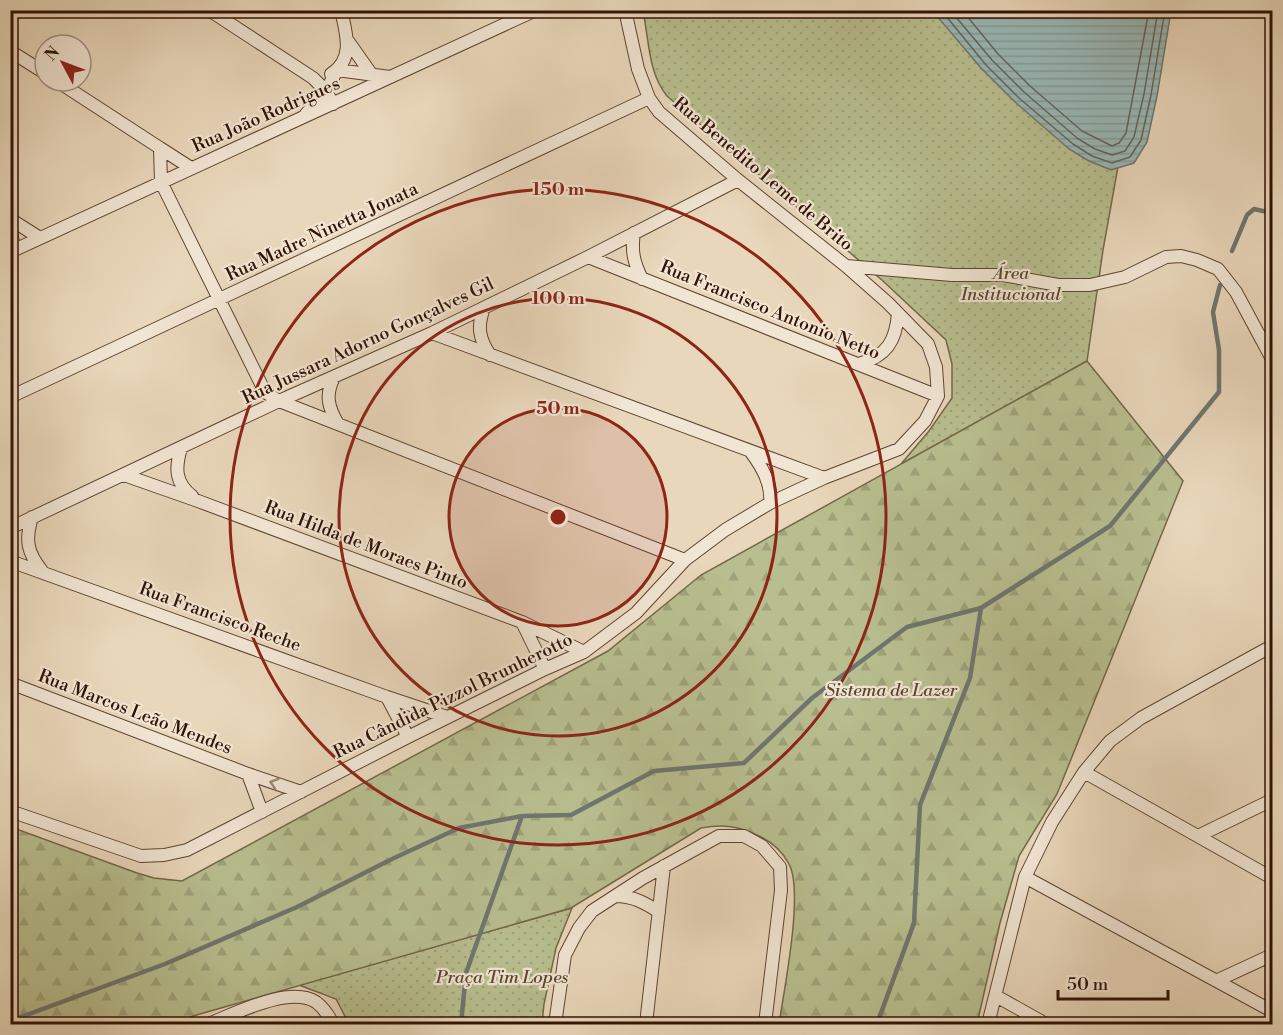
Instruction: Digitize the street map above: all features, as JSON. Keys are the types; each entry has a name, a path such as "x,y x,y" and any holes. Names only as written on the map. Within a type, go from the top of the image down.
{"street":[{"path":"209,10 313,78 326,91 333,104"},
{"path":"302,118 326,91 346,54 348,41 342,10"},
{"name":"Rua João Rodrigues","path":"13,251 536,10"},
{"name":"Rua Benedito Leme de Brito","path":"625,10 638,69 649,98 659,112 738,180 846,266 898,313 928,344 936,367 938,396"},
{"path":"348,41 372,75"},
{"path":"10,51 33,66"},
{"path":"313,78 324,77 337,70 392,78"},
{"path":"313,78 313,106"},
{"path":"75,93 191,168"},
{"name":"Rua Madre Ninetta Jonata","path":"10,397 649,98"},
{"path":"160,148 162,182 265,392 279,401 685,560"},
{"name":"Rua Jussara Adorno Gonçalves Gil","path":"10,528 279,401 432,333 738,180"},
{"path":"10,219 40,238"},
{"path":"10,229 13,251"},
{"path":"634,233 632,248 634,260 642,279"},
{"path":"846,266 952,275 1003,275 1058,285 1090,285 1125,277 1166,256 1181,256 1218,269 1236,292 1272,359"},
{"name":"Rua Francisco Antonio Netto","path":"588,257 938,396"},
{"path":"484,308 479,333 490,355"},
{"path":"859,364 876,359 887,347 897,329 898,313"},
{"path":"432,333 824,478"},
{"path":"334,377 328,388 327,400 339,424"},
{"name":"Rua Cândida Pizzol Brunherotto","path":"10,811 141,856 164,855 187,850 408,736 584,652 636,613 685,560 725,530 770,503 824,478 899,449 925,421 938,396"},
{"name":"Rua Hilda de Moraes Pinto","path":"181,448 177,461 177,475 184,490 198,501"},
{"path":"750,452 760,464 767,481 770,503"},
{"name":"Rua Hilda de Moraes Pinto","path":"124,475 522,622 584,652"},
{"path":"32,518 27,533 31,556 42,571"},
{"name":"Rua Francisco Reche","path":"10,561 447,717"},
{"path":"522,622 545,669"},
{"path":"988,1024 1025,878 1052,822 1084,772 1110,741 1141,718 1272,646"},
{"name":"Rua Marcos Leão Mendes","path":"10,683 301,792"},
{"path":"387,697 408,736"},
{"path":"1084,772 1272,878"},
{"name":"Rua Marcos Leão Mendes","path":"248,774 262,812"},
{"path":"1198,836 1272,800"},
{"path":"555,1024 566,955 579,928 592,911 664,866 719,836 744,836 762,846 780,867 781,890 765,1024"},
{"path":"646,1024 664,866"},
{"path":"1025,878 1272,1011"},
{"path":"615,896 629,896 645,902 659,912"},
{"path":"1218,980 1272,955"},
{"path":"208,1024 271,1000 297,996 315,1001 326,1012 333,1024"},
{"path":"996,996 1046,1024"}],"green space":[{"name":"Área Institucional","path":"643,11 1146,11 1103,250 1087,361 901,464 929,431 952,398 952,364 946,340 883,281 667,96 656,77"},
{"name":"Sistema de Lazer","path":"1087,361 1183,481 1057,794 1019,856 1000,923 977,1024 779,1024 794,918 793,878 789,864 780,851 764,838 738,828 717,826 701,828 571,908 193,1016 178,1024 11,1024 11,827 137,873 154,878 182,881 608,651 701,575"},
{"name":"Praça Tim Lopes","path":"572,908 556,948 542,1024 349,1024 336,999 299,985"}],"water":[{"path":"935,11 1171,11 1147,142 1134,163 1111,170 1069,149 1015,102 981,68"}],"waterway":[{"path":"1232,251 1247,215 1254,209 1272,213"},
{"path":"877,1024 914,923 920,805 970,678 981,608 1110,526 1219,392 1219,350 1213,312 1220,285"},
{"path":"10,1021 165,964 297,907 459,828 522,816 571,815 654,771 744,763 812,698 907,627 981,608"},
{"path":"461,1024 466,973 522,816"}]}
